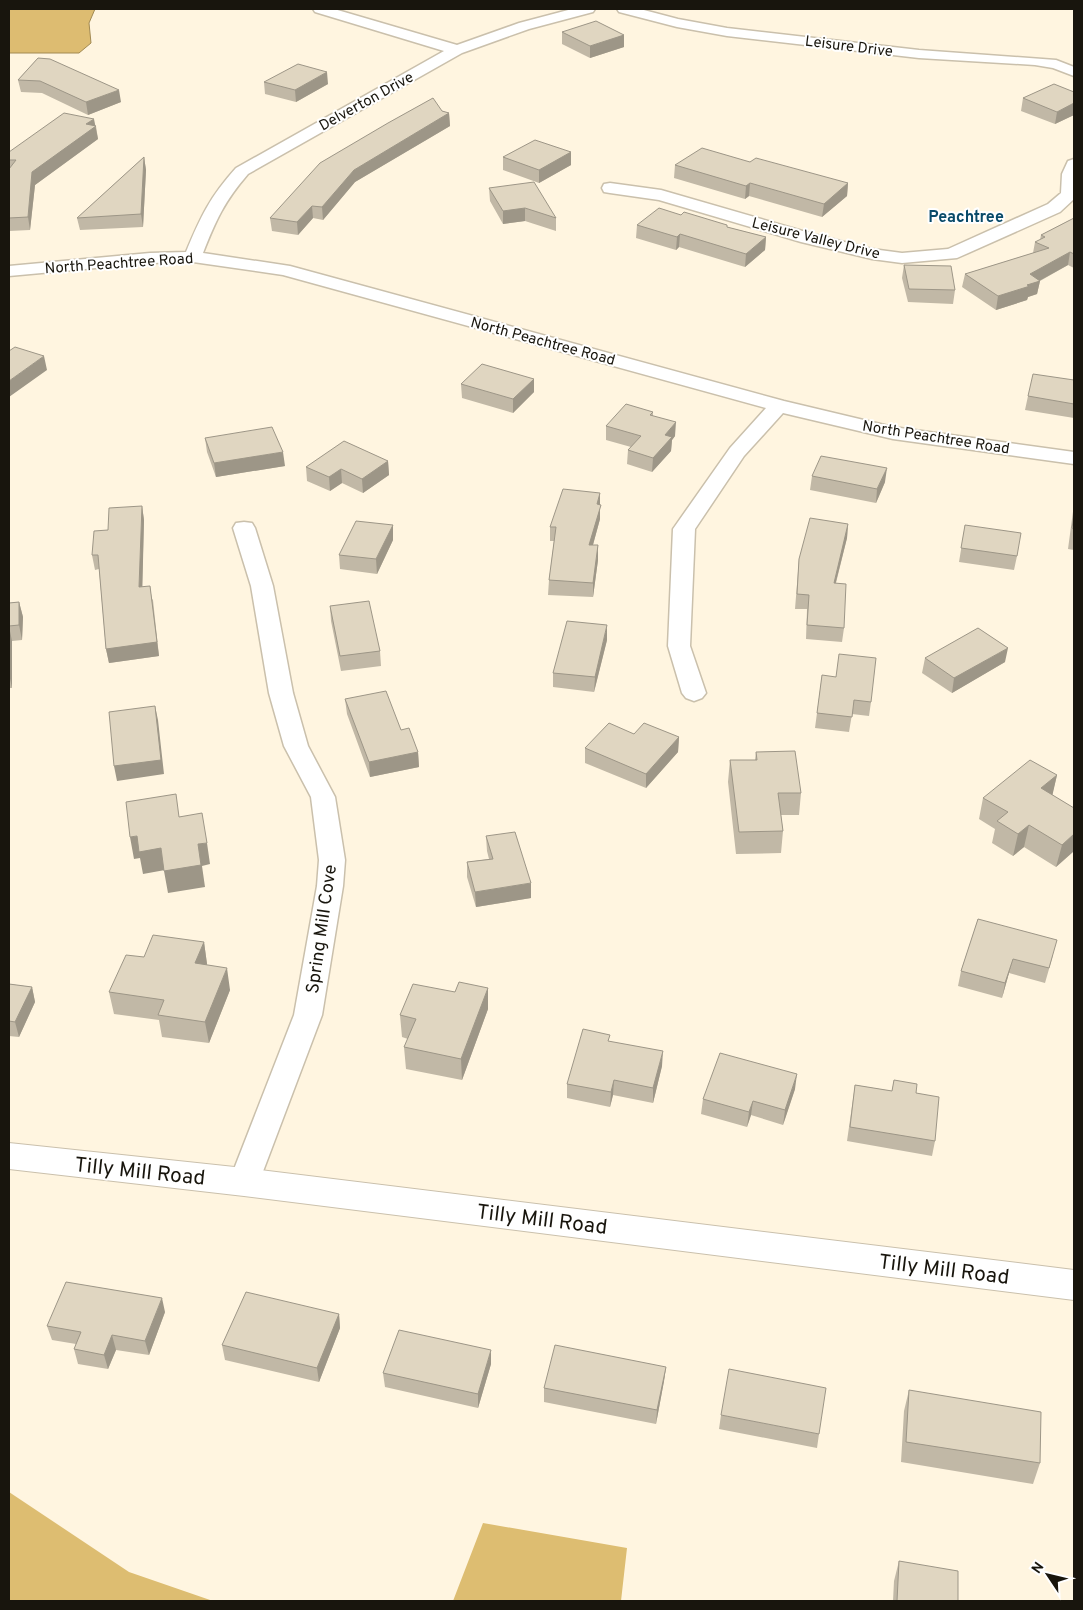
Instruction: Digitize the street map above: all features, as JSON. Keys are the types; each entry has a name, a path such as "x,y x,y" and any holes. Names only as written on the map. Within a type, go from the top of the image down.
{"street":[{"path":"320,9 457,50"},
{"name":"Delverton Drive","path":"193,257 208,219 222,194 242,171 457,50 524,26 588,9"},
{"name":"Leisure Drive","path":"624,9 677,23 728,32 919,54 1062,60 1074,72"},
{"name":"Leisure Valley Drive","path":"610,188 661,195 807,238 872,254 902,258 926,257 951,254 1054,208 1069,195 1070,174 1074,164"},
{"name":"North Peachtree Road","path":"9,271 150,258 193,257 284,270 778,406 893,433 1074,458"},
{"path":"694,694 679,646 684,529 737,452 778,406"},
{"name":"Spring Mill Cove","path":"244,528 262,586 281,692 293,737 323,797 332,860 330,886 308,1015 244,1182"},
{"name":"Tilly Mill Road","path":"9,1156 244,1182 1074,1285"}],"shaded area":[{"path":"9,9 95,9 89,23 91,43 79,53 9,53"},
{"path":"9,1492 129,1572 213,1601 9,1601"},
{"path":"483,1523 627,1548 621,1601 453,1601"}],"building":[{"path":"596,21 624,35 590,46 562,32"},
{"path":"38,58 50,59 119,90 86,102 40,81 18,80"},
{"path":"298,64 327,72 295,90 264,82"},
{"path":"1054,84 1074,92 1074,103 1057,112 1023,98"},
{"path":"433,98 442,111 449,113 354,170 322,207 312,206 297,222 270,218 320,163"},
{"path":"64,113 94,119 86,124 96,126 32,172 28,217 9,218 9,169 16,160 9,160 9,152"},
{"path":"535,140 571,152 539,170 503,157"},
{"path":"702,148 750,162 756,158 848,183 824,204 750,183 746,186 675,165"},
{"path":"144,157 141,214 77,218"},
{"path":"534,182 556,218 525,208 503,211 489,188"},
{"path":"659,208 681,215 684,212 727,225 727,227 766,237 746,254 680,234 677,237 637,225"},
{"path":"1074,218 1074,254 1070,252 1030,274 1040,281 998,296 965,274 1049,248 1035,242 1045,237 1041,235"},
{"path":"904,265 951,266 955,290 909,289"},
{"path":"15,347 44,356 9,381 9,351"},
{"path":"482,364 534,379 513,399 461,384"},
{"path":"1033,374 1074,380 1074,404 1028,396"},
{"path":"626,404 653,412 650,415 676,422 665,435 672,437 653,458 628,450 641,436 606,426"},
{"path":"272,427 283,452 214,463 205,438"},
{"path":"344,441 388,461 362,479 341,469 329,477 306,467"},
{"path":"821,456 887,468 877,489 812,476"},
{"path":"563,489 600,493 597,504 601,505 589,545 598,545 593,583 549,580 556,527 550,527"},
{"path":"142,506 139,587 150,586 157,642 106,649 98,555 92,555 94,531 108,530 109,508"},
{"path":"810,518 848,524 834,583 846,584 844,628 807,625 809,595 797,594 799,559"},
{"path":"356,521 393,525 376,559 339,555"},
{"path":"965,525 1021,533 1017,556 961,548"},
{"path":"369,601 380,651 340,656 330,606"},
{"path":"19,602 19,625 9,626 9,603"},
{"path":"567,621 607,625 595,677 553,673"},
{"path":"978,628 1008,648 954,678 925,658"},
{"path":"839,654 876,658 871,702 854,700 852,717 817,713 822,675 836,677"},
{"path":"386,691 401,730 409,728 418,752 369,762 345,699"},
{"path":"155,706 161,760 114,766 109,712"},
{"path":"609,723 634,734 644,723 679,737 646,774 585,748"},
{"path":"795,751 801,793 778,793 783,831 739,832 730,760 757,760 756,752"},
{"path":"1030,760 1057,775 1041,788 1074,808 1074,834 1062,845 1029,825 1018,834 997,821 1008,812 983,798"},
{"path":"176,794 179,817 202,813 207,843 198,844 201,865 164,871 161,848 139,852 137,836 130,837 126,802"},
{"path":"515,832 531,883 475,892 467,862 493,859 486,836"},
{"path":"978,919 1057,940 1049,968 1013,959 1005,983 961,971"},
{"path":"153,935 204,942 195,963 227,968 205,1022 158,1015 164,1000 109,992 126,955 144,957"},
{"path":"459,982 488,988 461,1059 404,1047 416,1019 400,1015 413,984 455,992"},
{"path":"9,984 32,987 15,1022 9,1021"},
{"path":"583,1029 610,1035 608,1041 663,1051 653,1088 614,1080 611,1092 567,1084"},
{"path":"720,1053 797,1074 785,1110 753,1101 749,1112 703,1099"},
{"path":"894,1080 917,1084 916,1093 939,1097 935,1141 850,1127 855,1085 892,1091"},
{"path":"66,1282 162,1298 145,1341 112,1335 104,1355 74,1349 81,1332 47,1326"},
{"path":"246,1292 339,1314 317,1368 222,1345"},
{"path":"399,1330 491,1350 478,1394 383,1373"},
{"path":"555,1345 666,1367 657,1410 544,1388"},
{"path":"729,1369 826,1388 819,1434 721,1415"},
{"path":"909,1390 1041,1412 1040,1463 906,1442"},
{"path":"899,1561 958,1571 958,1601 897,1601"}],"district":[{"name":"Peachtree","path":"966,216"}]}
